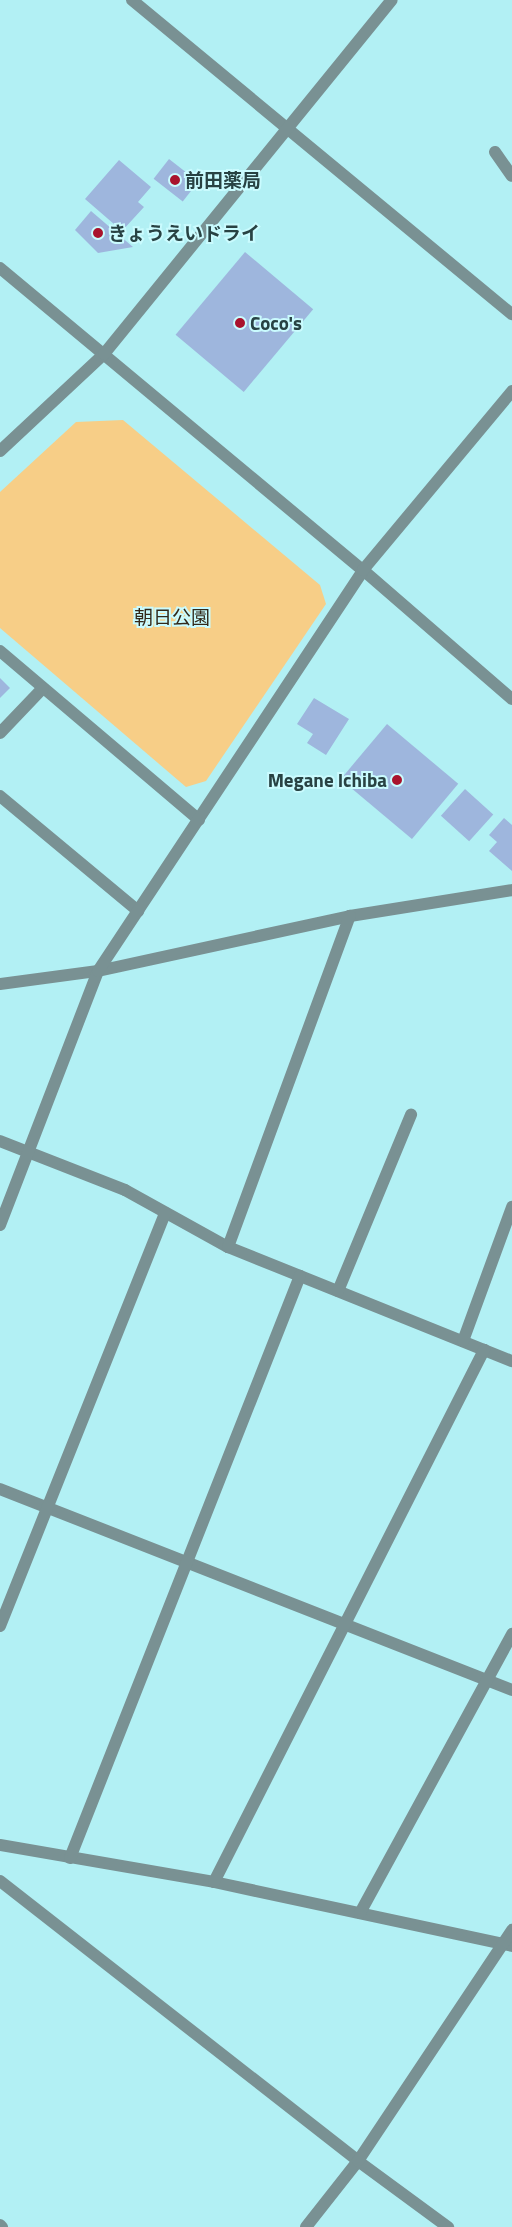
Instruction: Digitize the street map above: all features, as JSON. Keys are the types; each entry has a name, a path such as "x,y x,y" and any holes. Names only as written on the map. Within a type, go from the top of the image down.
{"street":[{"path":"132,0 512,314"},
{"path":"0,451 104,354 392,0"},
{"path":"495,152 512,176"},
{"path":"0,268 363,570 512,699"},
{"path":"0,1225 30,1152 98,971 363,570 512,391"},
{"path":"0,651 199,820"},
{"path":"0,733 43,688"},
{"path":"0,796 138,911"},
{"path":"0,984 98,971 350,916 512,890"},
{"path":"228,1247 350,916"},
{"path":"338,1291 411,1115"},
{"path":"0,1142 125,1190 228,1247 512,1361"},
{"path":"464,1341 512,1207"},
{"path":"0,1626 166,1213"},
{"path":"70,1858 188,1564 300,1276"},
{"path":"214,1882 346,1626 484,1350"},
{"path":"0,1489 512,1690"},
{"path":"360,1913 512,1634"},
{"path":"0,1845 214,1882 508,1945"},
{"path":"0,1881 358,2161 448,2227"},
{"path":"306,2227 358,2161 508,1945 512,1930"}],"green space":[{"name":"朝日公園","path":"123,420 320,585 326,604 206,781 186,787 0,628 0,492 76,422"}],"building":[{"path":"169,159 198,182 183,201 154,179"},
{"path":"119,160 151,187 138,202 144,207 122,231 85,199"},
{"path":"91,211 133,247 98,253 75,230"},
{"path":"245,252 313,309 244,392 176,335"},
{"path":"0,678 10,688 0,698"},
{"path":"314,698 349,719 326,755 307,743 313,734 297,724"},
{"path":"387,724 458,784 412,839 341,779"},
{"path":"465,789 493,814 469,841 441,816"},
{"path":"504,818 512,825 512,871 489,851 497,842 489,835"}],"place":[{"name":"前田薬局","path":"175,180"},
{"name":"きょうえいドライ","path":"98,233"},
{"name":"Coco's","path":"240,323"},
{"name":"Megane Ichiba","path":"397,780"}]}
